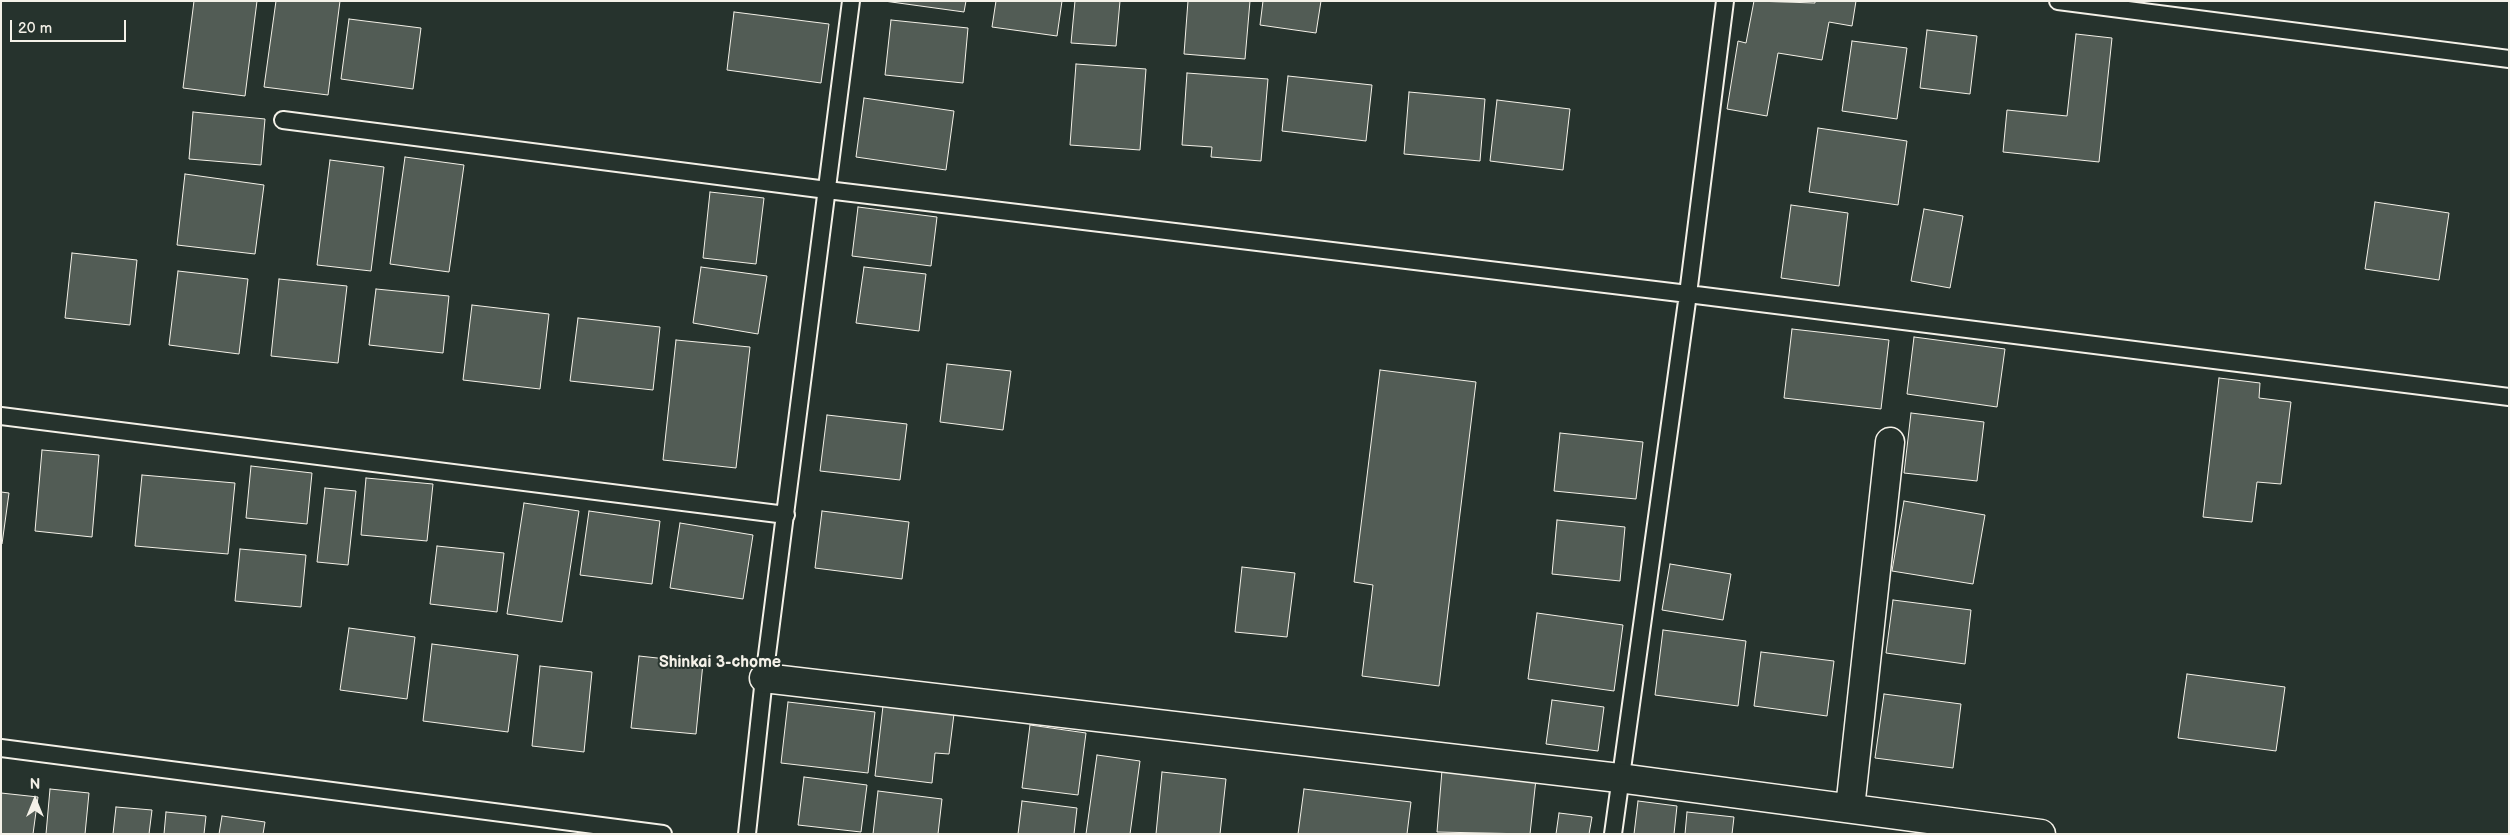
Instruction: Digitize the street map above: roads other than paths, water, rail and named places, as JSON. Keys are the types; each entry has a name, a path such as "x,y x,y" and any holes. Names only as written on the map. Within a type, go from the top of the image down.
{"street":[{"path":"1850,808 1890,442"},
{"path":"764,678 1619,778 2041,834"}],"lane":[{"path":"747,834 764,678 851,1"},
{"path":"1613,834 1619,778 1688,294 1725,1"},
{"path":"2058,1 2509,59"},
{"path":"283,120 827,190 1688,294 2509,397"},
{"path":"1,416 786,515"},
{"path":"1,748 662,834"}],"district":[{"name":"Shinkai 3-chome","path":"720,663"}]}
